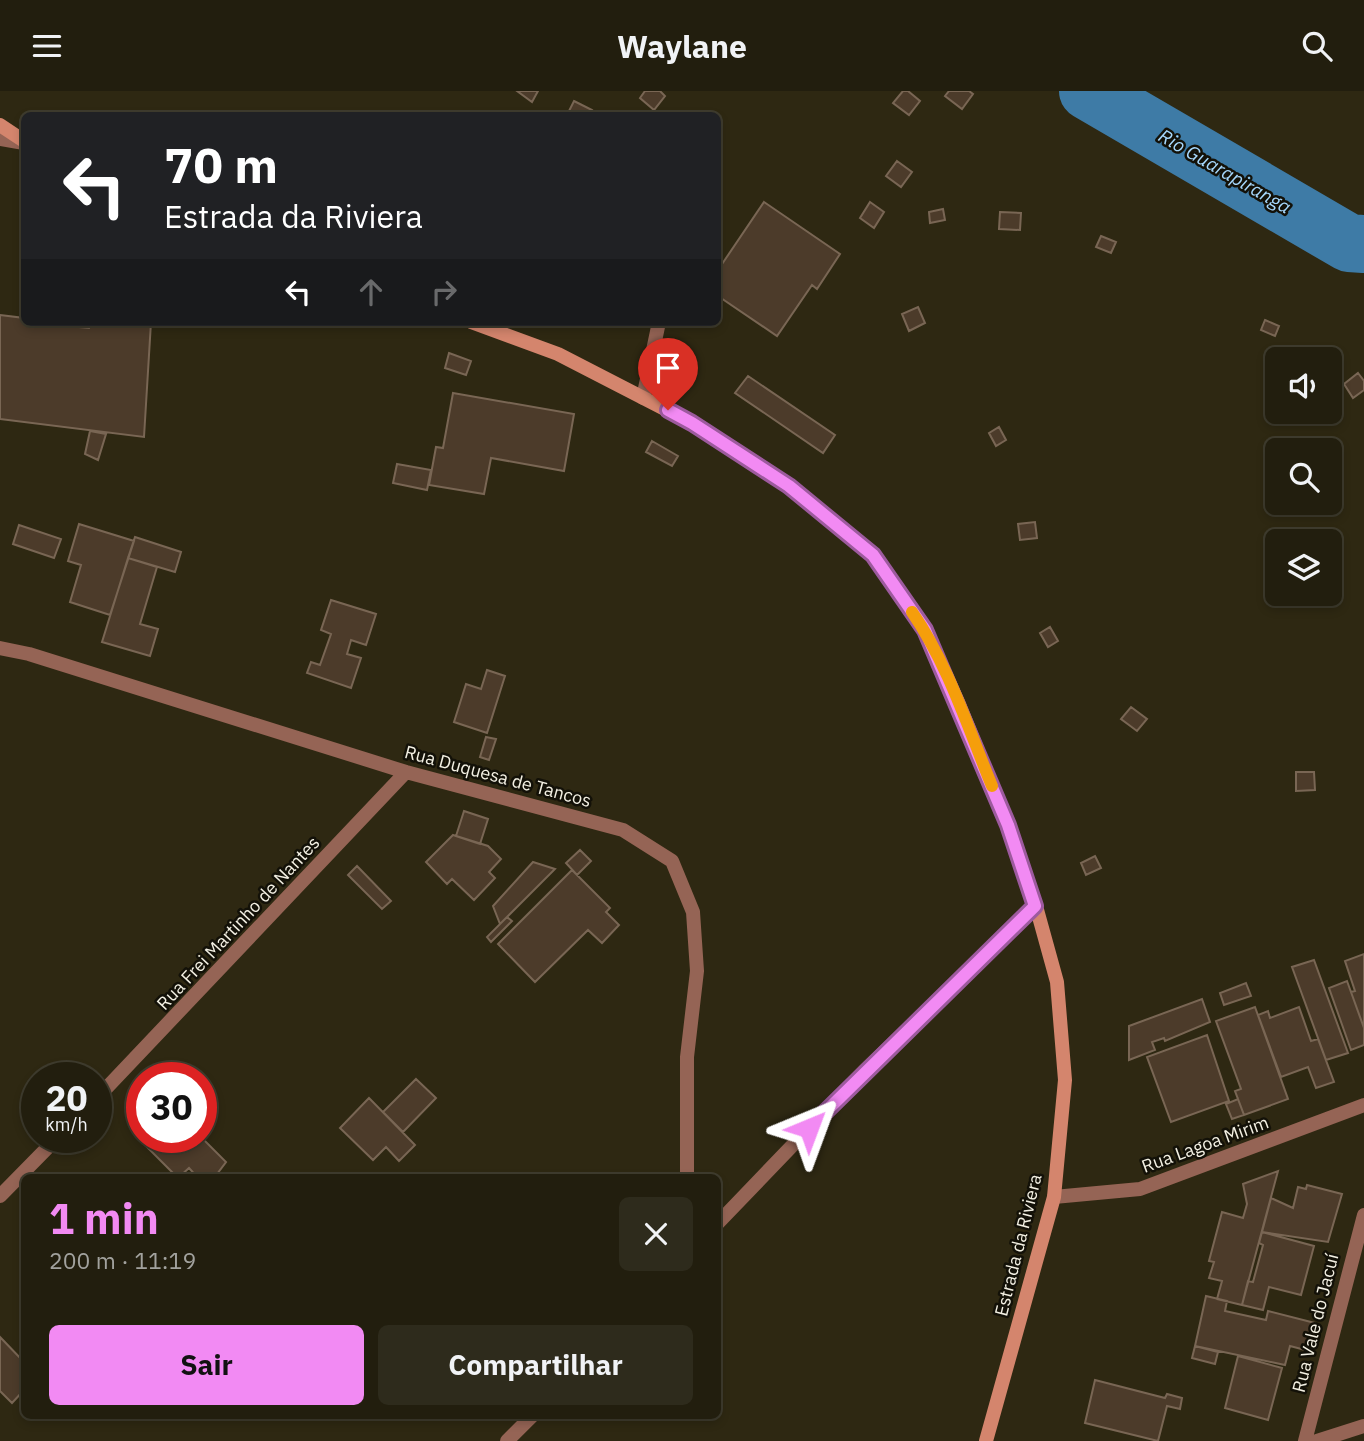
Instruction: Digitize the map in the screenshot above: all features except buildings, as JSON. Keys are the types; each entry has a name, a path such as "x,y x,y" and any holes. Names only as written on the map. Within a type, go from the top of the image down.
{"street":[{"path":"0,125 21,140"},
{"path":"0,139 21,142"},
{"name":"Estrada da Riviera","path":"482,326 558,354 692,423 789,486 873,555 930,642 1008,825 1035,906 1057,982 1065,1080 1054,1197 986,1441"},
{"path":"643,398 658,326"},
{"name":"Rua Duquesa de Tancos","path":"0,648 29,654 406,772 623,830 671,861 693,912 697,971 687,1057 687,1174"},
{"name":"Rua Frei Martinho de Nantes","path":"112,1082 406,772"},
{"path":"721,1220 864,1071 1035,906"},
{"name":"Rua Lagoa Mirim","path":"1054,1197 1140,1189 1364,1105"},
{"path":"22,1174 42,1153"},
{"path":"0,1196 21,1175"},
{"name":"Rua Vale do Jacuí","path":"1305,1441 1364,1215"},
{"path":"508,1441 529,1419"},
{"path":"1317,1441 1364,1426"}],"waterway":[{"name":"Rio Guarapiranga","path":"1088,91 1349,243 1364,244"}],"slow traffic":[{"path":"912,612 925,630 992,786"}],"route":[{"path":"668,410 789,486 873,555 925,630 958,702 1008,825 1035,906 864,1071 809,1128"}]}
